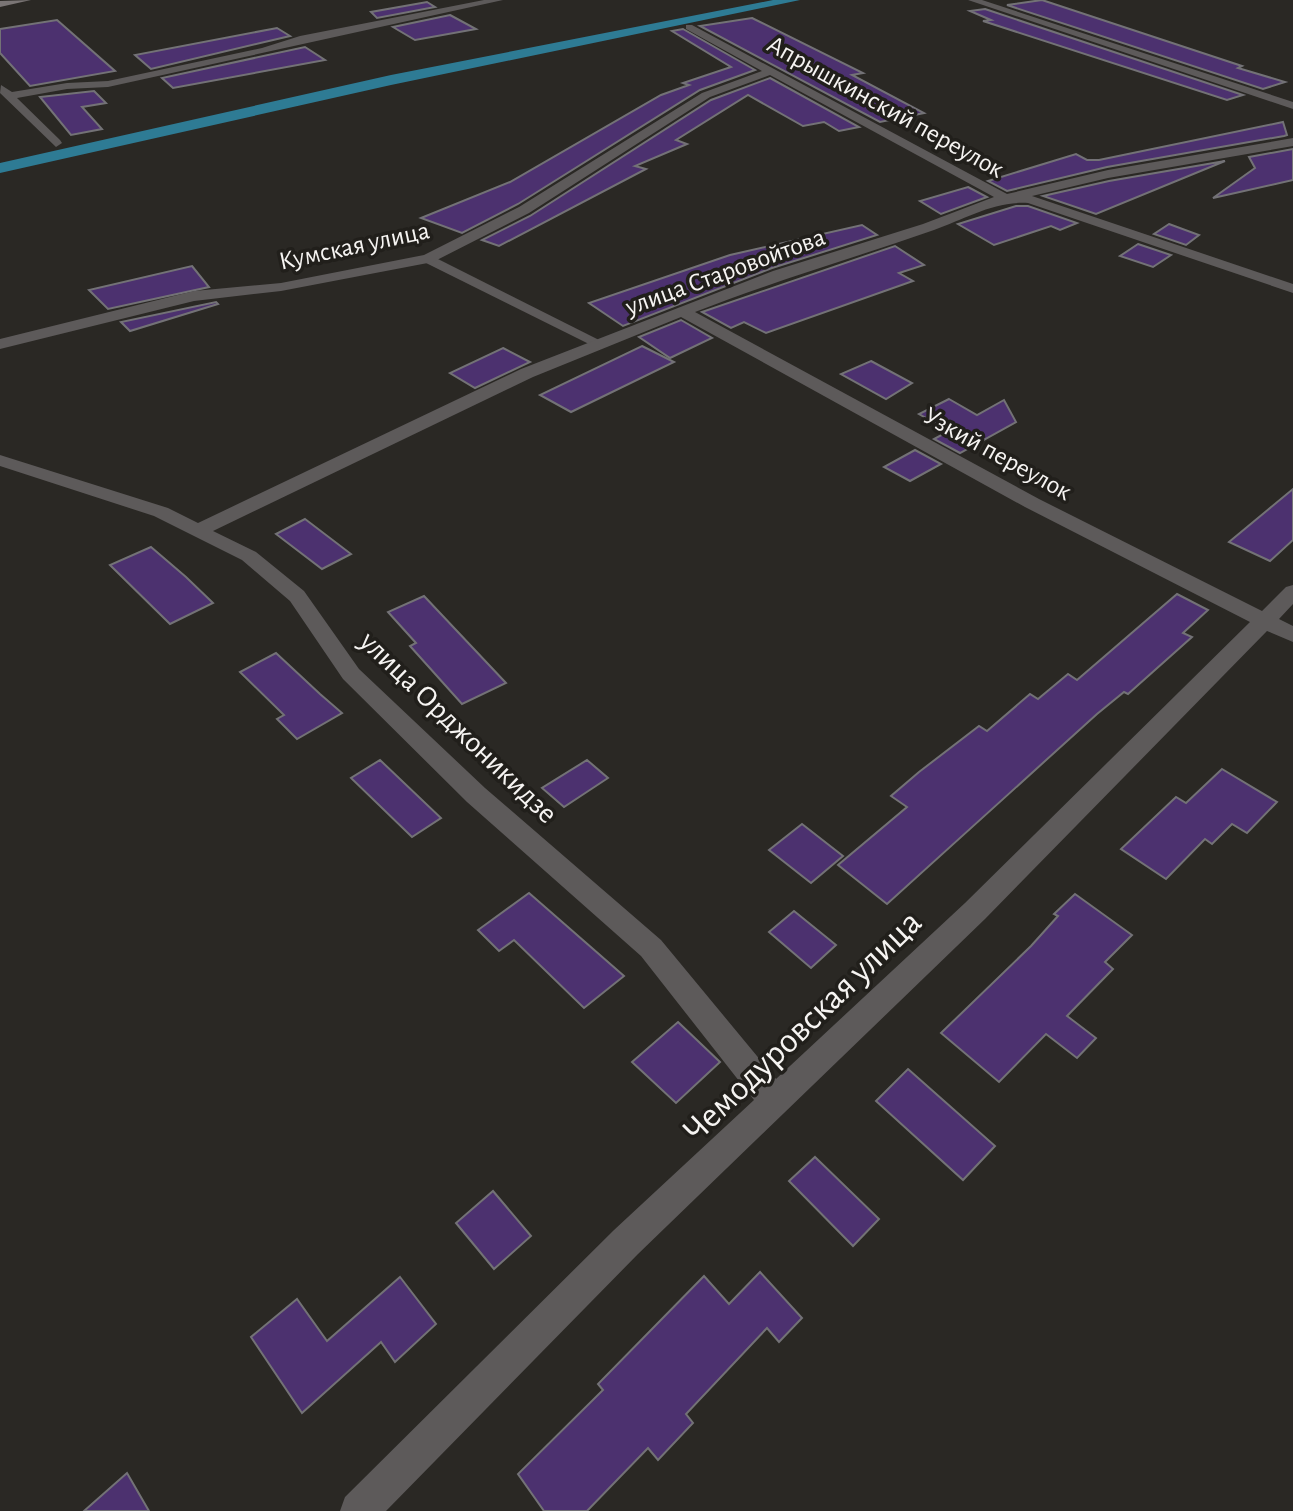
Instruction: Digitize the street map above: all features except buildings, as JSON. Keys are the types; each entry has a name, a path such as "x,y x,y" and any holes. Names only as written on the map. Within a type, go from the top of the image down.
{"street":[{"path":"0,4 26,0"},
{"path":"10,96 67,86 121,82 265,51 300,39 498,0"},
{"path":"973,0 1293,106"},
{"name":"Апрышкинский переулок","path":"689,27 1005,198 1029,199 1293,289"},
{"name":"Кумская улица","path":"0,344 194,296 281,287 428,259 524,210 706,95 774,71"},
{"path":"0,87 56,143"},
{"name":"улица Старовойтова","path":"201,529 598,343 681,311 1005,198 1108,174 1293,142"},
{"name":"Узкий переулок","path":"681,311 1032,503 1293,635"},
{"name":"улица Орджоникидзе","path":"0,460 201,529 249,556 297,596 351,674 476,795 651,948 776,1103"},
{"name":"Чемодуровская улица","path":"359,1511 626,1242 975,911 1293,592"}],"lane":[{"path":"428,259 598,343"}],"waterway":[{"path":"0,168 391,80 793,0"}]}
